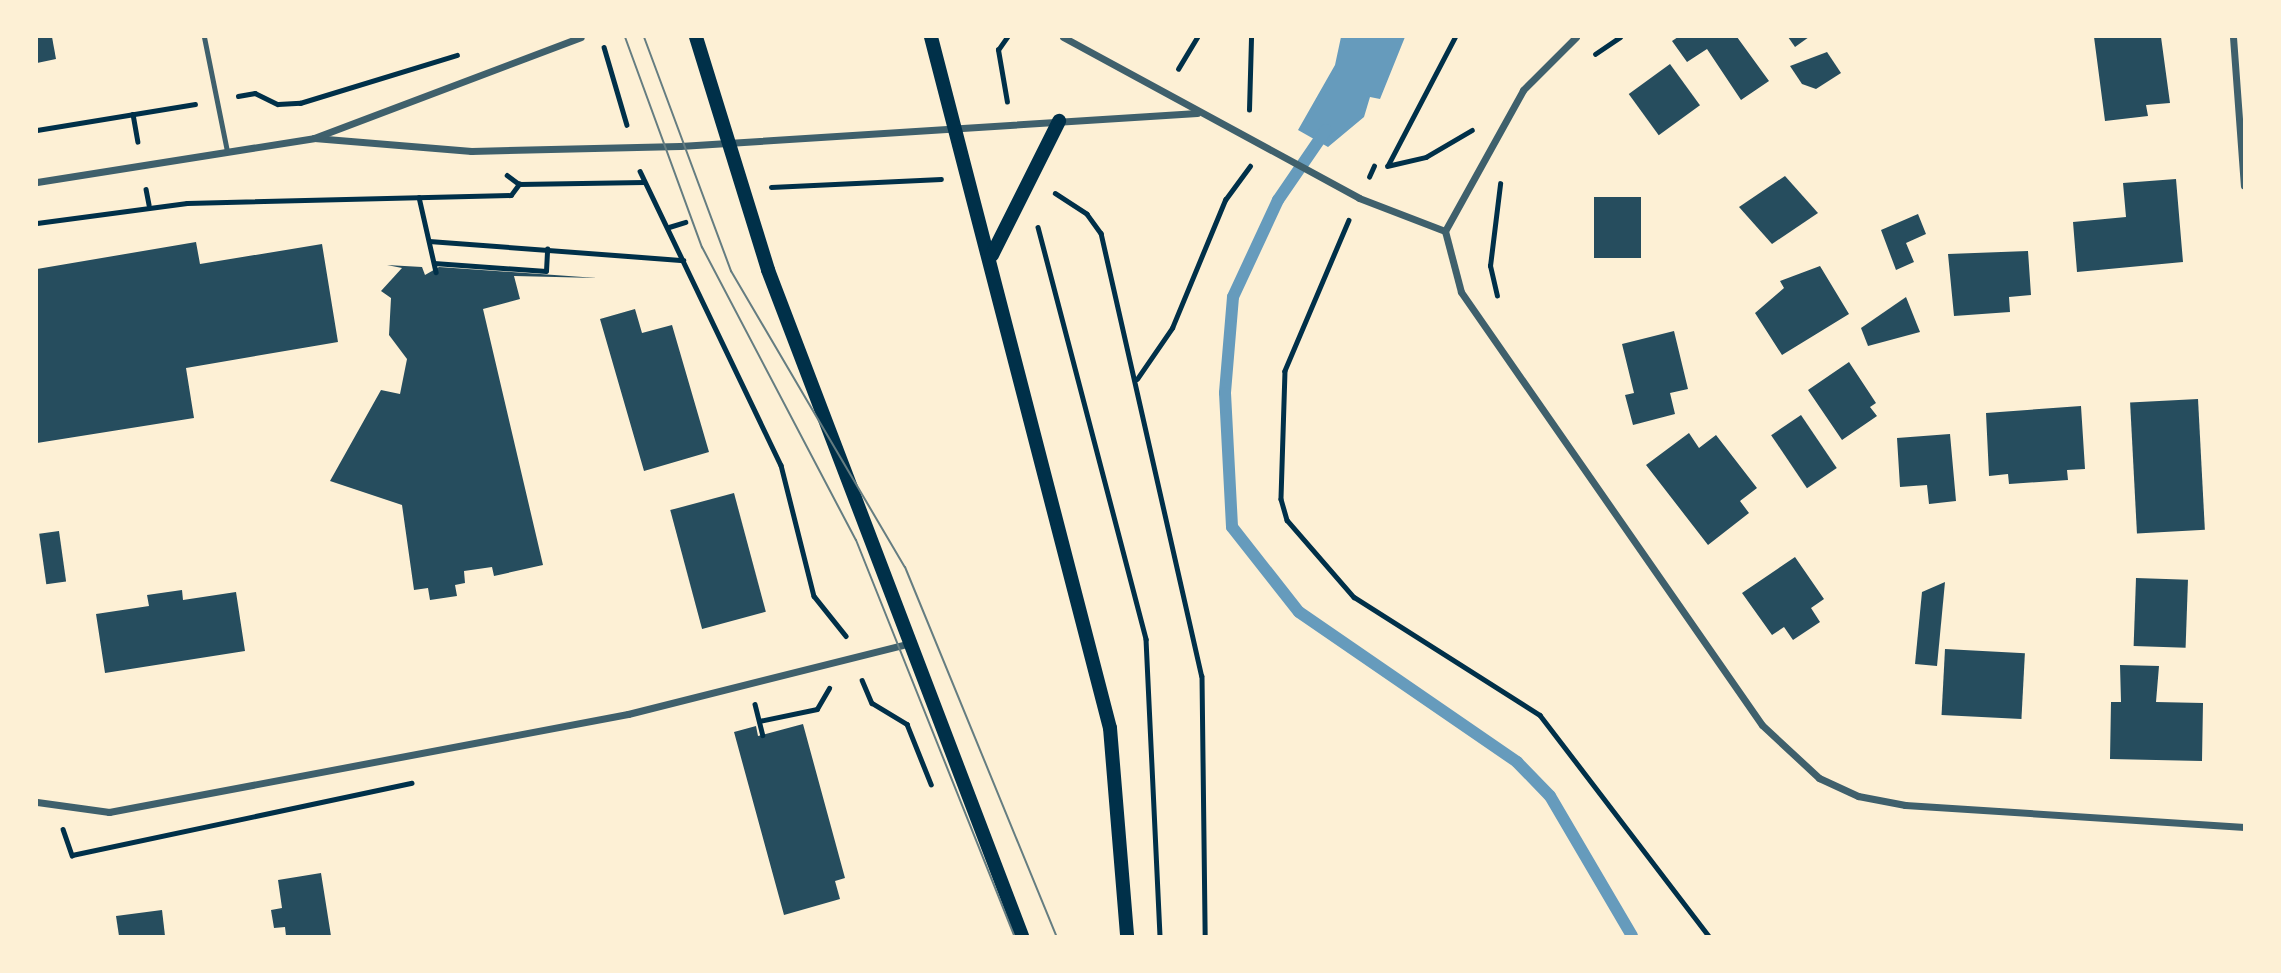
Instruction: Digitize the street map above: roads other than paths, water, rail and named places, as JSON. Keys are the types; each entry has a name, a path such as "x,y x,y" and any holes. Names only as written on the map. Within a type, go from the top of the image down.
{"main road":[{"path":"696,37 773,282 907,644 1022,936"},
{"path":"931,37 992,256 1110,727 1127,936"},
{"path":"992,256 1059,121"}],"street":[{"path":"37,182 314,138 581,37"},
{"path":"1063,37 1197,113 1329,182 1445,231"},
{"path":"1576,37 1523,90 1445,231 1461,292 1762,725 1819,778 1858,796 1905,805 2244,827"},
{"path":"2233,37 2244,186"},
{"path":"314,138 471,151 728,143 1197,113"},
{"path":"37,802 109,812 628,714 907,644"}],"lane":[{"path":"204,37 227,151"}],"water":[{"path":"1341,37 1405,37 1380,99 1370,97 1364,117 1328,147 1298,130 1335,65"}],"waterway":[{"path":"1326,130 1278,200 1233,297 1225,393 1232,527 1299,612 1517,762 1550,796 1632,936"}],"tram line":[{"path":"625,37 702,247 856,540 1014,936"},
{"path":"644,37 731,271 905,567 1056,936"}]}
